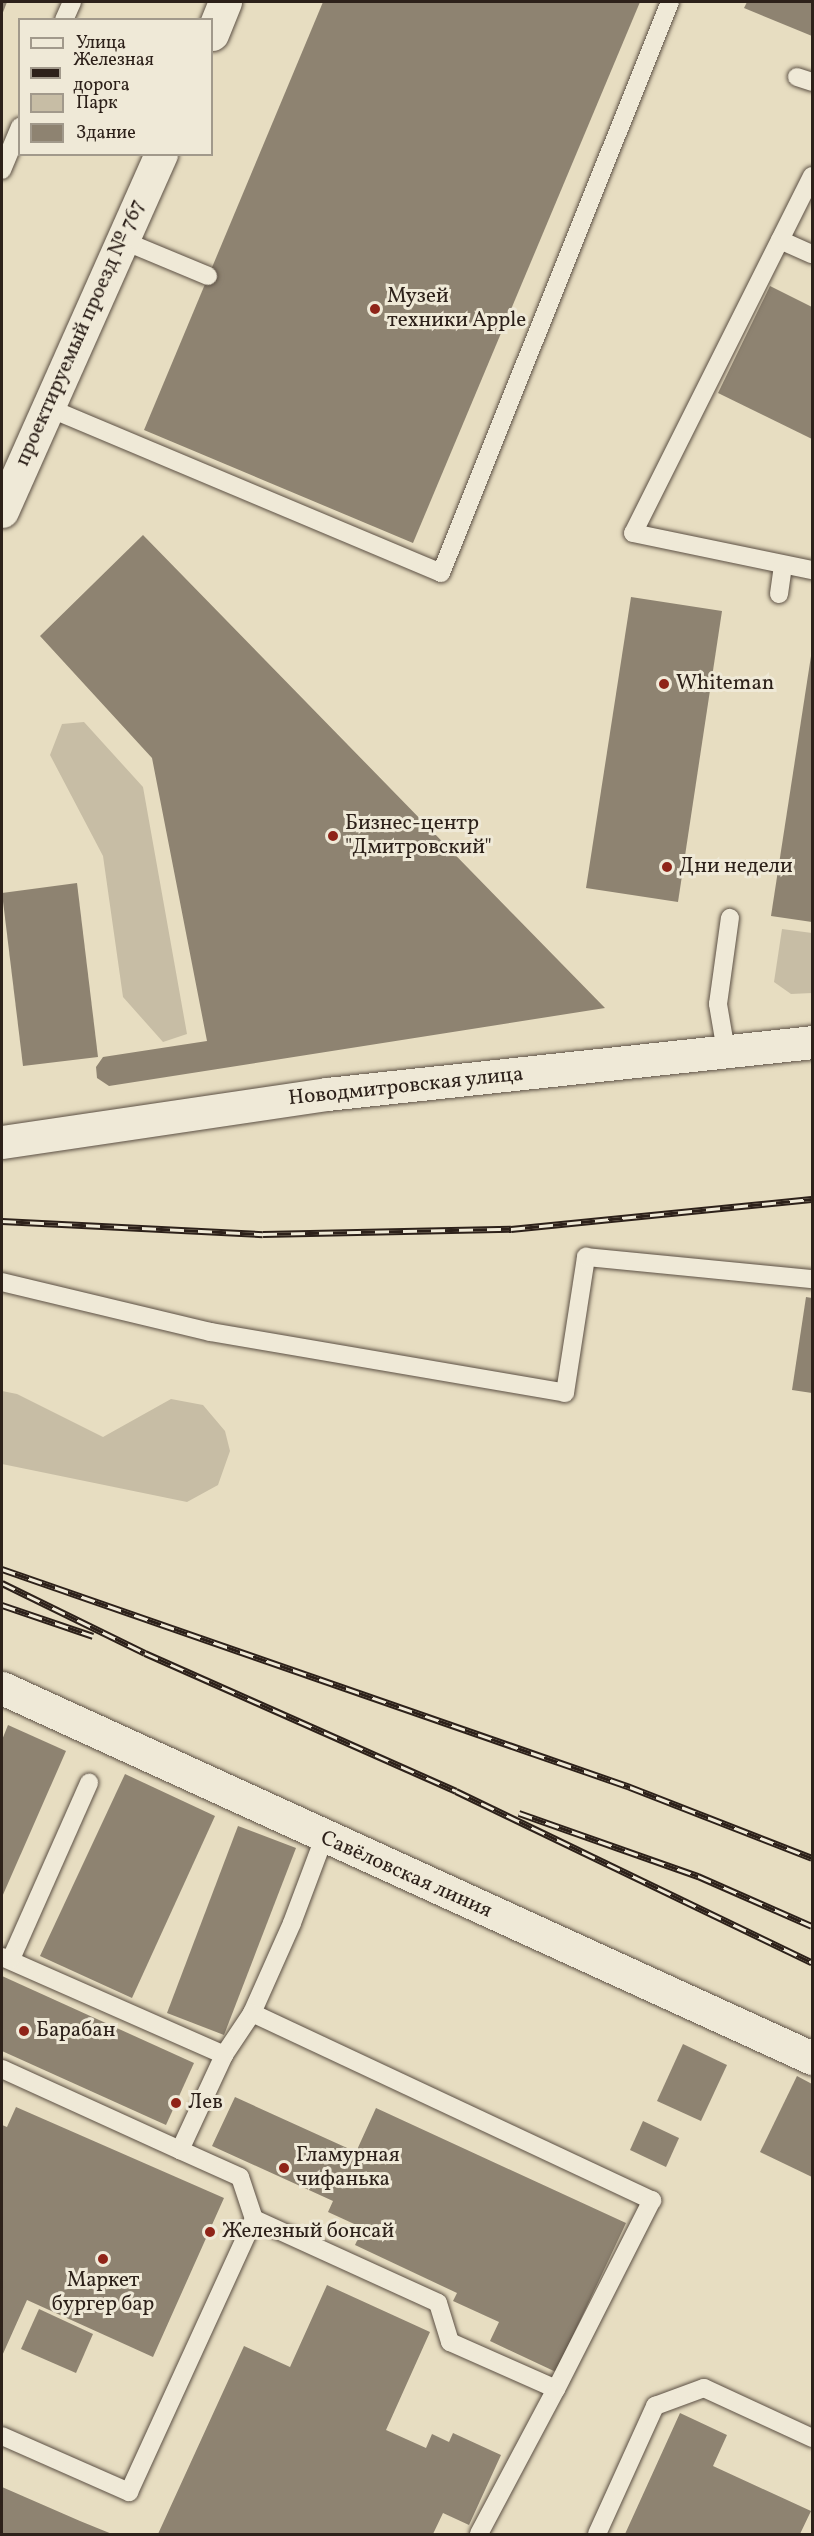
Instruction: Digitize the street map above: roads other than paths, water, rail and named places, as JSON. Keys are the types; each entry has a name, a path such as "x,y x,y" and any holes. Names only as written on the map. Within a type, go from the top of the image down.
{"street":[{"path":"213,32 225,2"},
{"name":"проектируемый проезд № 767","path":"2,511 124,241 159,156"},
{"name":"Новодмитровская улица","path":"2,1142 327,1094 813,1042"},
{"name":"Савёловская линия","path":"2,1688 324,1838 813,2058"}],"lane":[{"path":"65,18 72,2"},
{"path":"49,408 441,573 670,2"},
{"path":"2,170 18,132"},
{"path":"813,176 633,533 752,555 783,566 813,570"},
{"path":"780,240 813,254"},
{"path":"124,241 208,276"},
{"path":"779,594 783,566"},
{"path":"726,1051 718,1004 729,918"},
{"path":"2,1282 210,1332 565,1393 586,1257 813,1280"},
{"path":"89,1783 6,1958 224,2055"},
{"path":"180,2150 224,2055 252,2013 292,1923 324,1838"},
{"path":"252,2013 652,2200 479,2535"},
{"path":"2,2069 240,2177 254,2218 129,2492 2,2436"},
{"path":"254,2218 438,2303 450,2342 556,2389"},
{"path":"597,2535 655,2406 704,2388 813,2438"}],"railway":[{"path":"2,1221 263,1234 511,1229 812,1199"},
{"path":"2,1569 630,1787 812,1858"},
{"path":"2,1583 145,1653 456,1791 812,1962"},
{"path":"2,1605 93,1636"},
{"path":"519,1813 698,1876 812,1926"}],"place":[{"name":"Музей техники Apple","path":"375,309"},
{"name":"Whiteman","path":"664,684"},
{"name":"Бизнес-центр \"Дмитровский\"","path":"333,836"},
{"name":"Дни недели","path":"667,867"},
{"name":"Барабан","path":"24,2031"},
{"name":"Лев","path":"176,2103"},
{"name":"Гламурная чифанька","path":"284,2168"},
{"name":"Железный бонсай","path":"210,2232"},
{"name":"Маркет бургер бар","path":"103,2259"}]}
